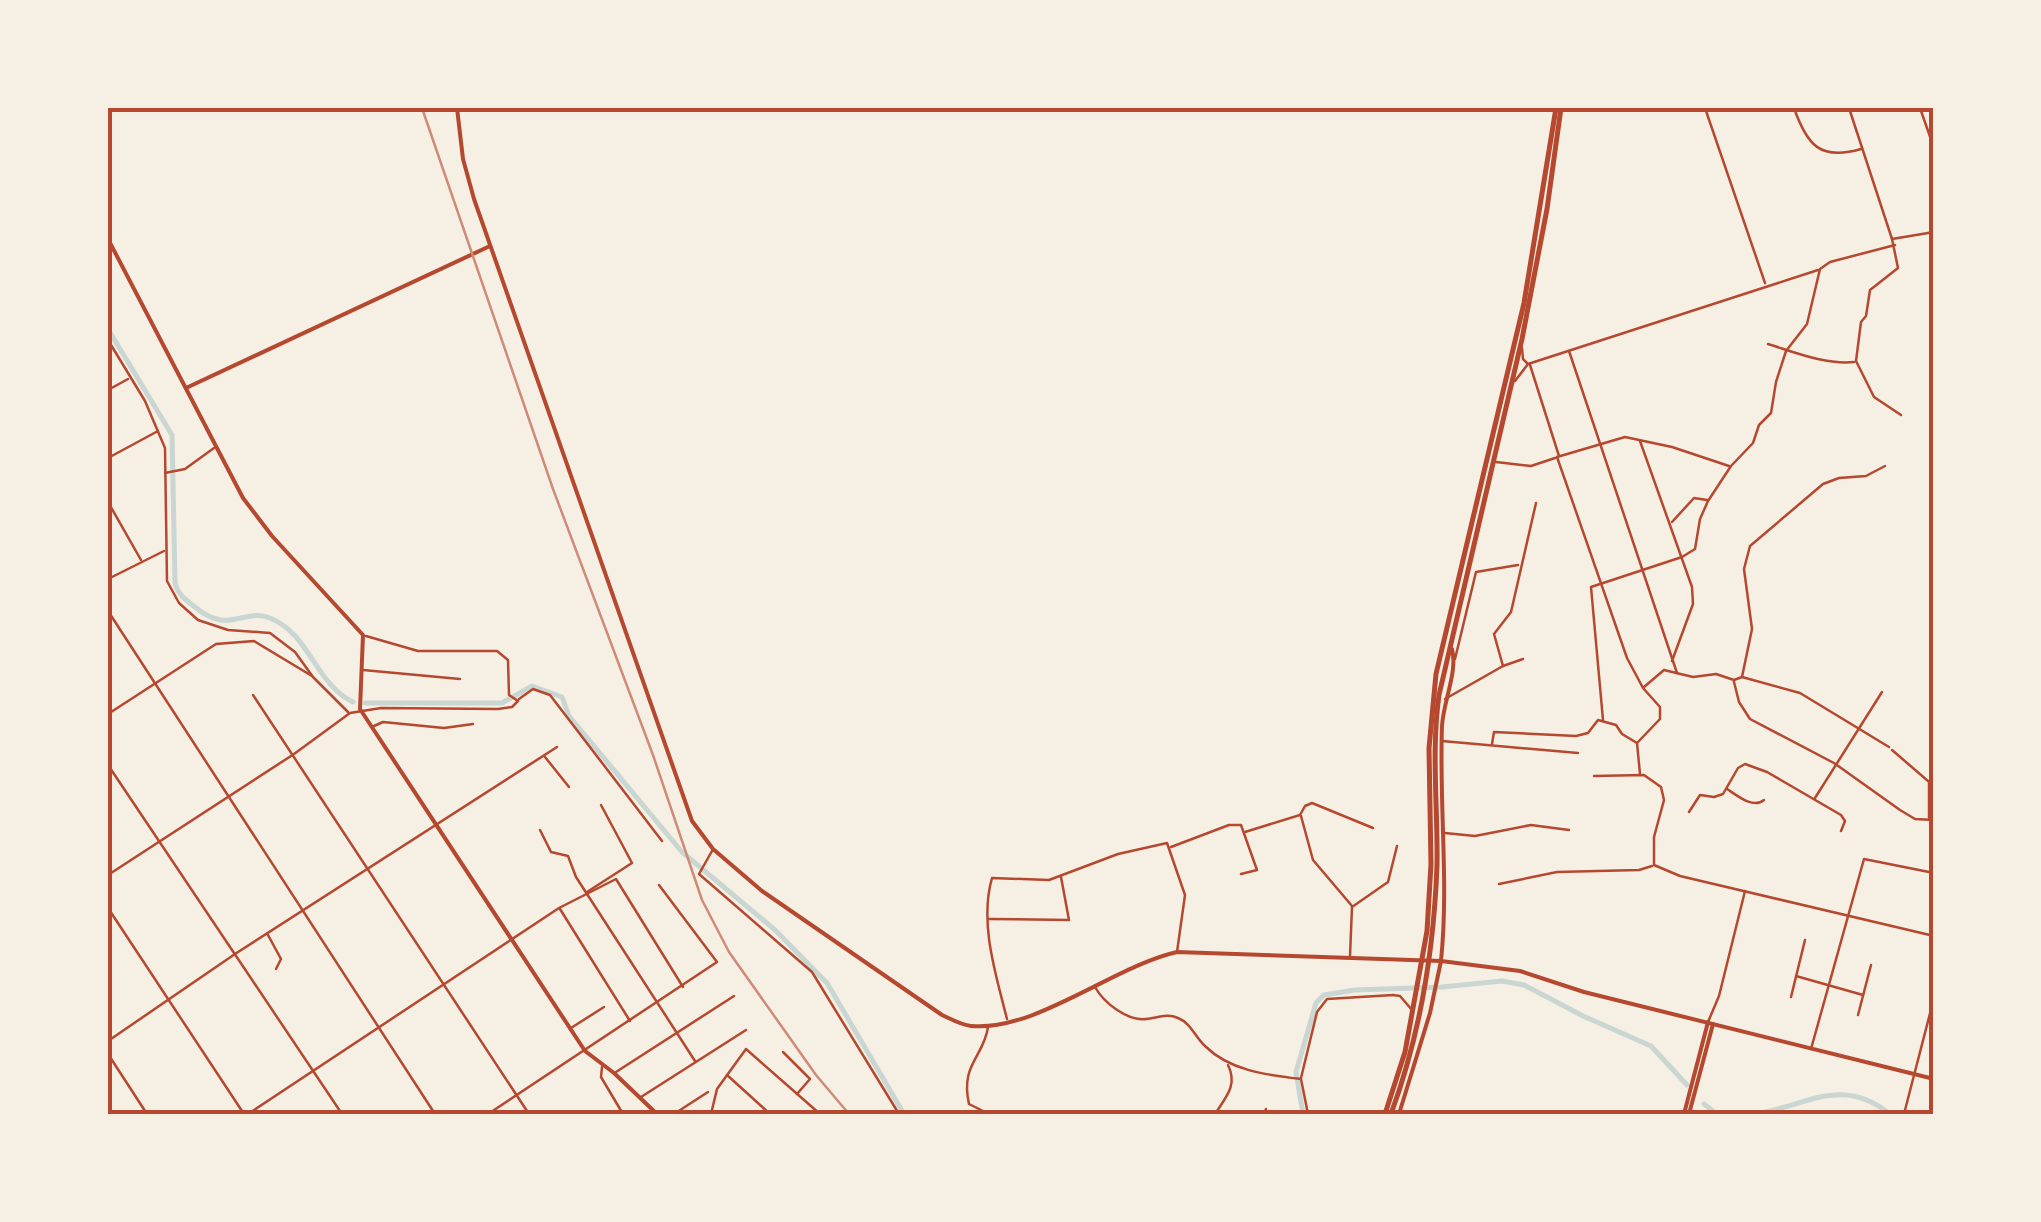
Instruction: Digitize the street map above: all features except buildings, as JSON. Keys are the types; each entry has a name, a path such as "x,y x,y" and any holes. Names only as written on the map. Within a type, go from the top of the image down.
{"highway":[{"path":"1392,1114 1407,1072 1431,941 1434,746 1440,688 1522,339 1558,108"},
{"path":"1433,889 1429,748 1436,674 1517,335 1558,108"}],"street":[{"path":"457,108 464,159 490,246 692,820 713,849 762,891 942,1015 963,1024 1007,1021 1095,987 1124,970 1178,952 1441,961 1520,972 1584,992 1934,1079"},
{"path":"1705,108 1766,285"},
{"path":"1794,108 1802,131 1820,150 1838,156 1862,149"},
{"path":"1849,108 1894,242 1898,268 1870,290 1866,316 1860,322 1856,361 1874,397 1901,415"},
{"path":"1920,108 1934,148"},
{"path":"1511,390 1520,371 1529,364 1820,270 1830,262 1934,232"},
{"path":"108,239 255,515 363,635 418,651 497,650 508,660 515,699 512,707 498,709 360,709 350,713 108,875"},
{"path":"184,388 490,246"},
{"path":"1603,720 1591,587 1682,557 1695,549 1700,519 1708,501 1730,466 1752,443 1759,425 1772,413 1776,382 1787,350 1808,324 1820,270"},
{"path":"1522,339 1522,359 1529,364 1627,658 1643,688 1660,707 1660,720 1636,743"},
{"path":"108,340 159,430 165,448 169,589 198,620 221,628 270,632 296,652 314,677 350,713"},
{"path":"1768,344 1843,363 1856,361"},
{"path":"1570,351 1677,673"},
{"path":"108,390 131,378"},
{"path":"108,458 159,430"},
{"path":"1494,461 1531,466 1626,437 1730,466"},
{"path":"1640,440 1692,587 1693,604 1672,661"},
{"path":"165,473 176,472 216,447"},
{"path":"1742,677 1752,628 1744,568 1750,546 1823,484 1866,476 1886,466"},
{"path":"1670,524 1694,498 1708,501"},
{"path":"108,502 141,560"},
{"path":"1502,666 1494,634 1511,612 1536,503"},
{"path":"108,579 166,550"},
{"path":"1392,1114 1430,1013 1441,961 1444,699 1476,572 1520,565"},
{"path":"108,611 435,1114"},
{"path":"1454,661 1455,622"},
{"path":"363,635 360,709 585,1052 614,1073 657,1114"},
{"path":"108,714 216,644 242,640 264,644 314,677"},
{"path":"1444,699 1502,666 1523,659"},
{"path":"1440,688 1454,661"},
{"path":"362,670 460,680"},
{"path":"1643,688 1664,670 1693,677 1742,677 1800,692 1890,748 1922,772 1929,783"},
{"path":"1734,680 1739,702 1750,718 1834,764 1915,818 1931,820 1929,783 1934,770"},
{"path":"515,699 532,689 550,696 662,841"},
{"path":"1814,799 1882,692"},
{"path":"253,695 529,1114"},
{"path":"1492,744 1494,732 1576,736 1588,733 1598,720 1603,720 1616,725 1636,743 1640,774"},
{"path":"372,726 383,722 444,728 472,724"},
{"path":"1442,741 1578,753"},
{"path":"108,1041 235,954 558,747"},
{"path":"544,756 569,787"},
{"path":"1689,812 1700,795 1720,796 1738,768 1745,764 1767,772 1844,818 1841,832"},
{"path":"108,765 342,1114"},
{"path":"1594,776 1640,774 1650,777 1664,791 1654,838 1654,865"},
{"path":"1726,788 1743,800 1756,804 1764,800"},
{"path":"1245,832 1300,814 1312,803 1374,828"},
{"path":"587,894 632,863 601,805"},
{"path":"1300,814 1313,860 1352,902 1350,958"},
{"path":"1170,848 1229,825 1242,825 1257,870 1241,874"},
{"path":"1444,833 1474,836 1532,825 1569,830"},
{"path":"540,830 550,852 568,856 576,877 695,1061"},
{"path":"1007,1021 988,918 992,878 1049,880 1118,854 1167,843 1185,896 1178,952"},
{"path":"1352,907 1388,882 1397,846"},
{"path":"713,849 699,874 812,972 899,1114"},
{"path":"1811,1049 1864,859 1934,872"},
{"path":"1499,884 1557,872 1639,870 1654,865 1680,876 1934,936"},
{"path":"988,918 1069,920 1061,876"},
{"path":"108,908 246,1114 559,908 614,880 620,881 683,987"},
{"path":"488,1114 715,965 716,959 659,885"},
{"path":"1686,1114 1745,890"},
{"path":"559,908 630,1021"},
{"path":"267,934 281,959 276,968"},
{"path":"1791,997 1805,940"},
{"path":"1858,1015 1871,965"},
{"path":"1796,976 1863,995"},
{"path":"1095,987 1108,1005 1142,1020 1175,1016 1228,1064 1264,1075 1297,1079"},
{"path":"1308,1114 1297,1079 1317,1012 1327,999 1393,995 1400,996 1408,1009 1430,1013"},
{"path":"614,1073 734,996"},
{"path":"1904,1114 1934,998"},
{"path":"570,1028 604,1007"},
{"path":"988,1025 965,1088 969,1104 990,1114"},
{"path":"640,1098 746,1030"},
{"path":"718,1114 711,1112 726,1074 743,1050 749,1048 820,1114"},
{"path":"783,1052 810,1079 796,1095"},
{"path":"108,1054 147,1114"},
{"path":"1215,1114 1233,1086 1234,1076 1228,1064"},
{"path":"602,1065 600,1077 623,1114"},
{"path":"726,1074 770,1114"},
{"path":"674,1114 708,1092"}],"waterway":[{"path":"108,329 172,435 178,591 195,607 218,619 261,616 283,625 330,684 353,702"},
{"path":"365,703 502,703 532,686 562,697 569,716 682,852 775,930 827,983 904,1114"},
{"path":"1303,1114 1296,1072 1316,1003 1324,995 1355,990 1502,981 1524,985 1651,1046 1687,1085"},
{"path":"1755,1114 1839,1095 1856,1096 1890,1114"},
{"path":"1704,1104 1717,1114"}],"railway":[{"path":"422,108 553,489 653,755 702,900 729,952 816,1075 849,1114"}]}
